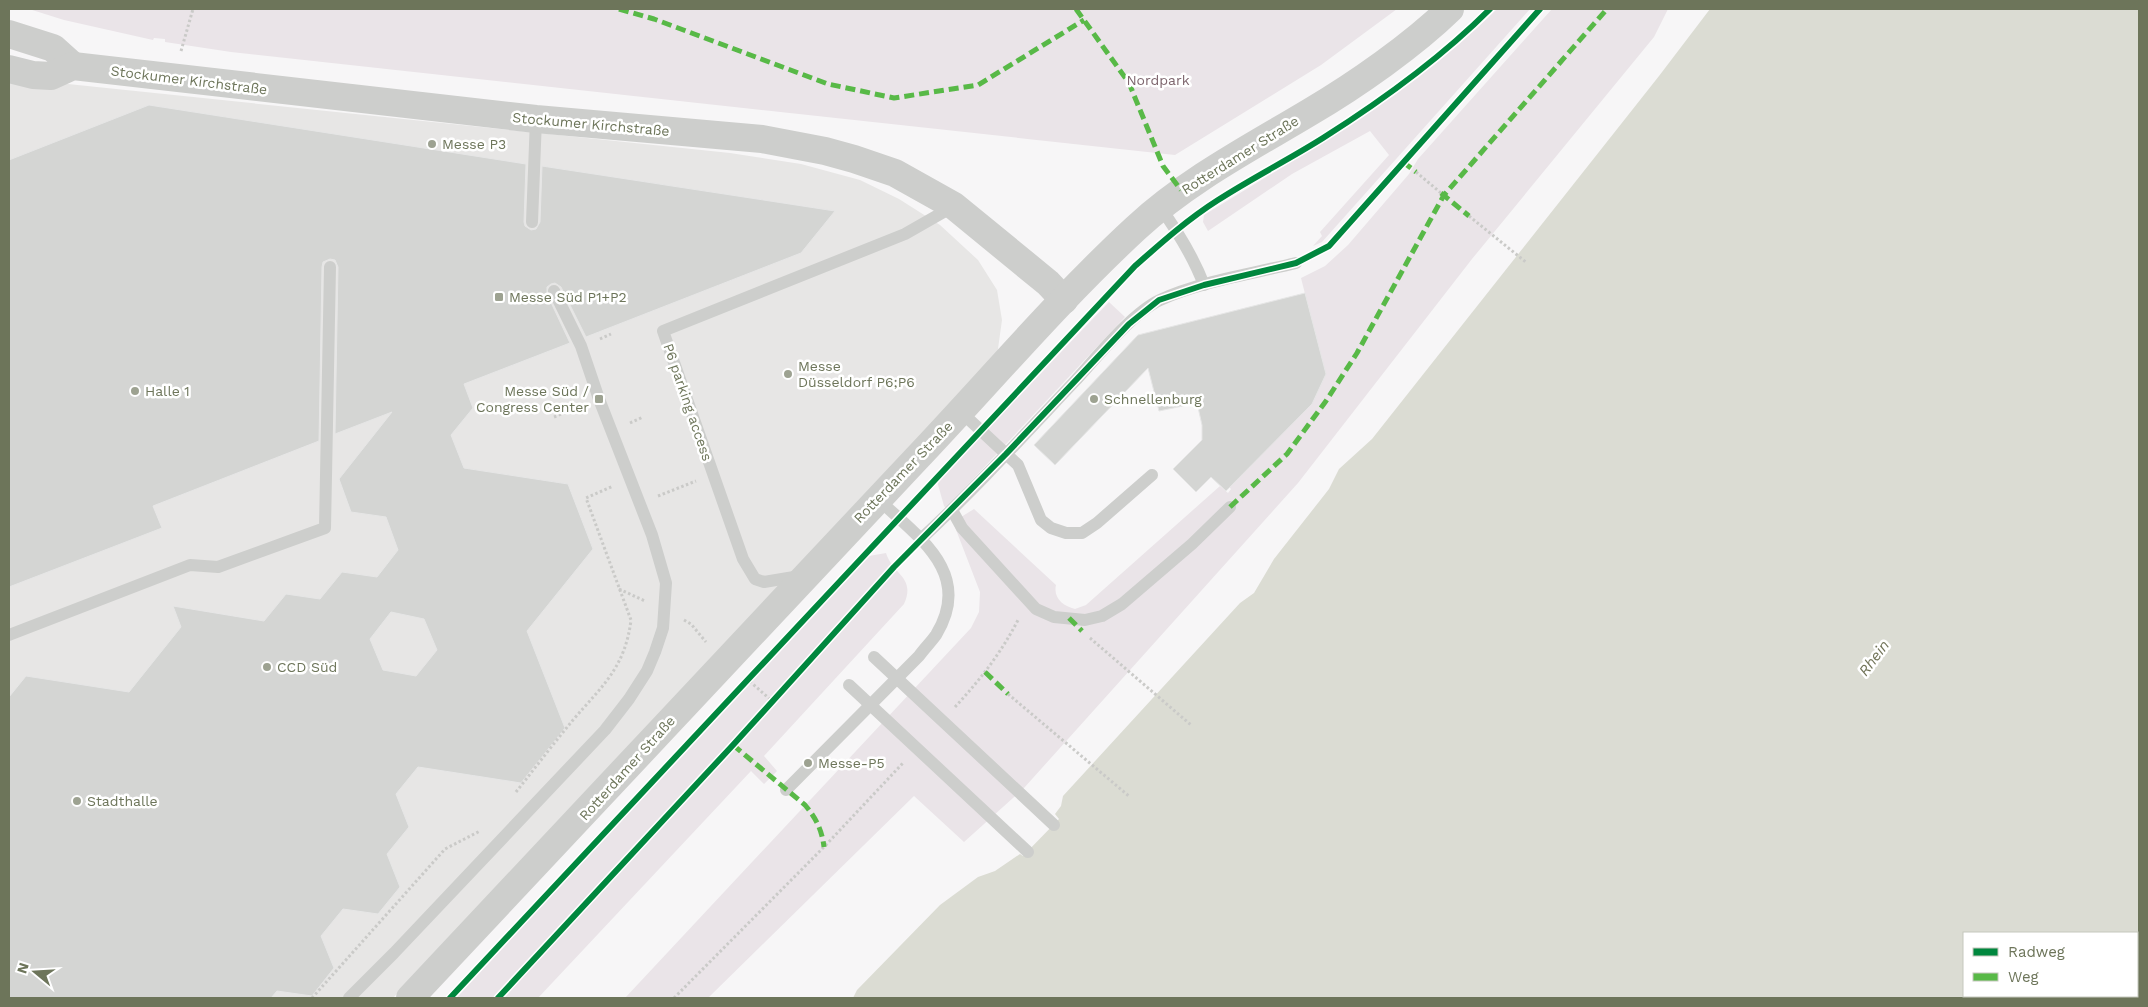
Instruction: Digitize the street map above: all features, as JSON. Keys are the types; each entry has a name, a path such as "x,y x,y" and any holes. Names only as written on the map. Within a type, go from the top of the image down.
{"street":[{"name":"Rotterdamer Straße","path":"410,998 576,823 805,575 1064,300 1135,228 1198,178 1313,110 1387,61 1450,9"},
{"path":"9,34 53,48 73,66 51,76 32,76 9,68"},
{"name":"Stockumer Kirchstraße","path":"73,66 536,119 762,140 825,151 895,173 954,206 1048,283 1064,300"}],"lane":[{"path":"532,222 536,119"},
{"name":"P6 parking access","path":"805,575 764,582 755,579 743,559 663,331 905,234 954,206"},
{"path":"1160,207 1180,235 1204,285"},
{"path":"921,539 1006,454 1128,324 1159,300 1204,285 1296,263"},
{"path":"9,635 190,565 218,567 325,528 330,267"},
{"path":"349,998 401,946 604,730 629,699 647,671 663,628 666,583 652,535 599,399 581,346 554,291"},
{"path":"960,412 1018,465 1041,520 1051,528 1066,534 1082,534 1152,475"},
{"path":"786,790 919,656 936,635 946,614 948,591 944,569 929,546 878,499"},
{"path":"952,510 962,528 1036,609 1054,616 1085,620 1102,616 1122,604 1192,544 1230,507"},
{"path":"874,657 1054,825"},
{"path":"849,685 1028,852"}],"path":[{"path":"175,78 193,9"},
{"path":"1416,172 1441,193"},
{"path":"1469,216 1527,263"},
{"path":"554,417 599,399"},
{"path":"639,503 713,474"},
{"path":"513,796 574,719 600,691 619,660 629,638 631,620 586,498 631,479"},
{"path":"620,589 664,610"},
{"path":"942,720 972,689 1003,649 1027,601"},
{"path":"1090,638 1191,725"},
{"path":"742,687 755,673"},
{"path":"1008,694 1130,797"},
{"path":"674,998 824,847 917,748"},
{"path":"312,998 445,849 482,830"},
{"path":"324,986 328,990"}],"shaded area":[{"path":"9,74 39,81 730,153 801,164 860,180 899,199 940,225 978,260 997,290 1002,320 996,363 393,998 9,998"}],"green space":[{"name":"Nordpark","path":"29,9 1397,9 1321,65 1175,155 231,52 165,42 165,39 154,38 153,40 64,20"},
{"path":"1497,9 1530,9 1322,242 1313,246 1322,236 1320,232 1389,155 1370,131 1292,174 1208,231 1203,222 1204,215 1319,145 1393,95 1464,40"},
{"path":"1552,9 1668,9 1654,37 1472,259 1298,483 1024,788 964,842 914,796 708,998 625,998 971,628 979,612 980,592 953,522 974,509 1056,585 1056,594 1060,601 1075,609 1086,605 1220,486 1228,493 1231,489 1229,487 1323,365 1301,278 1325,266 1348,245 1409,174 1418,159"},
{"path":"1109,302 1125,317 946,508 937,481"},
{"path":"886,553 905,582 907,595 904,604 764,756 777,771 764,784 751,771 538,998 456,998 869,556"}],"water":[{"name":"Rhein","path":"1710,9 2139,9 2139,998 853,998 857,990 940,905 978,877 995,871 1020,854 1023,856 1059,819 1055,814 1061,806 1063,796 1240,603 1254,593 1274,559 1329,489 1339,469 1372,439"}],"building":[{"path":"149,105 526,164 524,222 525,226 531,230 536,229 540,222 542,166 835,211 801,253 586,337 561,287 555,283 551,284 547,287 547,294 570,343 464,384 473,408 451,435 464,468 568,484 593,549 527,631 565,728 521,783 418,767 396,794 409,827 387,854 400,887 378,914 343,909 321,936 334,968 312,996 277,991 271,998 9,998 9,697 26,676 129,692 181,627 173,606 264,621 286,594 320,599 342,572 377,577 398,550 386,517 351,512 339,479 392,412 335,434 338,267 335,260 330,259 323,262 322,267 319,441 153,506 162,528 9,587 9,160","holes":["391,612 424,619 437,650 416,676 383,670 370,639"]},
{"name":"Schnellenburg","path":"1305,293 1326,374 1312,404 1226,491 1211,477 1196,492 1173,469 1202,440 1202,425 1197,403 1159,411 1148,368 1055,465 1034,445 1138,335"}],"marked path":[{"path":"619,9 654,19 828,84 894,98 978,85 1084,20"},
{"path":"1076,9 1129,83 1163,166 1181,190"},
{"path":"1230,507 1287,454 1326,401 1357,353 1444,195 1607,9"},
{"path":"1403,162 1416,172"},
{"path":"1441,193 1469,216"},
{"path":"1069,618 1082,631"},
{"path":"985,672 1008,694"},
{"path":"733,745 805,805 818,824 824,847"}],"cycle path":[{"path":"450,998 1135,266 1207,207 1323,138 1389,94 1431,62 1490,9"},
{"path":"498,998 733,745 894,567 1006,454 1129,324 1159,300 1204,285 1296,263 1329,246 1540,9"}],"place":[{"name":"Messe P3","path":"432,144"},
{"name":"Messe Süd P1+P2","path":"499,297"},
{"name":"Messe Düsseldorf P6;P6","path":"788,374"},
{"name":"Halle 1","path":"135,391"},
{"name":"Messe Süd / Congress Center","path":"599,399"},
{"name":"Schnellenburg","path":"1094,399"},
{"name":"CCD Süd","path":"267,667"},
{"name":"Messe-P5","path":"808,763"},
{"name":"Stadthalle","path":"77,801"}]}
